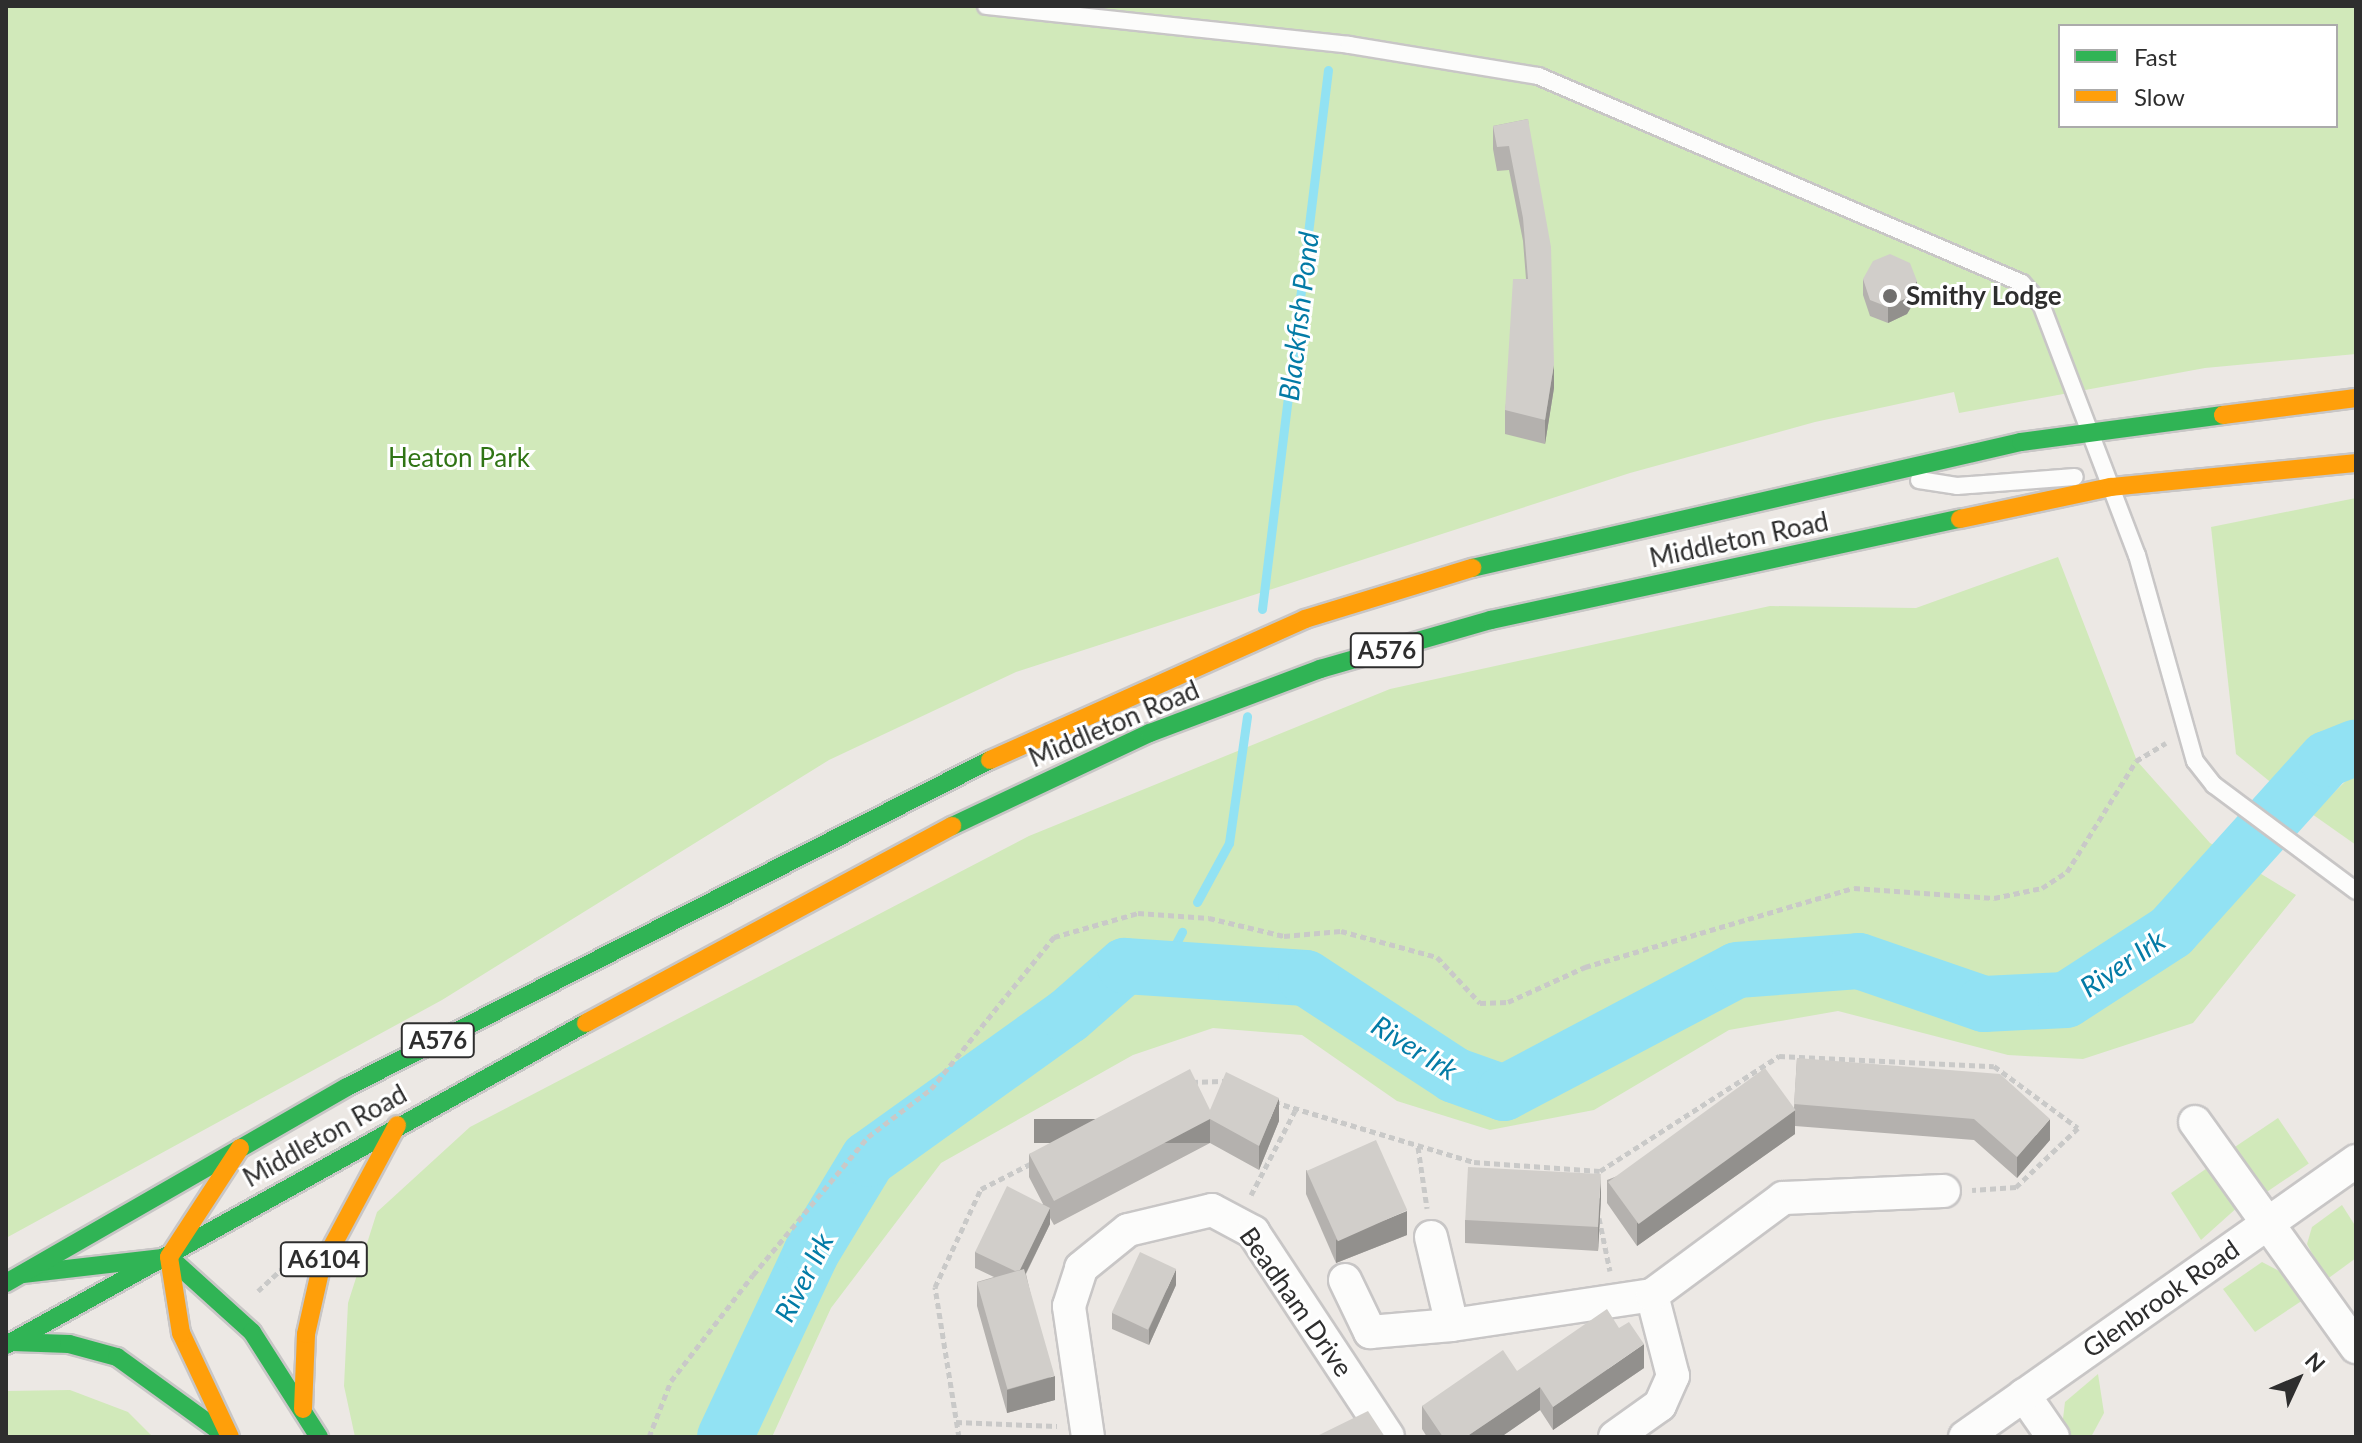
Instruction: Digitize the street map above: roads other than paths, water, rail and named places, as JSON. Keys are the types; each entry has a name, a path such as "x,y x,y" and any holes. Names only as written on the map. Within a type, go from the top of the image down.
{"main road":[{"name":"Middleton Road","path":"6,1283 240,1148 976,765 1305,619 1484,564 1882,474 2090,433 2356,398"},
{"name":"Middleton Road","path":"10,1344 169,1257 397,1125 966,819 1150,733 1320,669 1491,620 2111,487 2356,463"},
{"name":"A6104","path":"303,1409 306,1334 321,1267 397,1125"},
{"path":"228,1437 181,1333 169,1257 240,1148"},
{"path":"23,1274 169,1257 252,1332 319,1437"},
{"path":"10,1344 69,1344 117,1357 176,1393 228,1437"}],"street":[{"path":"2195,1122 2356,1347"},
{"name":"Glenbrook Road","path":"1965,1437 2356,1161"},
{"path":"1345,1280 1370,1332 1452,1325 1652,1295 1783,1198 1944,1191"},
{"name":"Beadham Drive","path":"1089,1432 1069,1306 1081,1268 1128,1230 1172,1215 1212,1210 1239,1219 1272,1257 1388,1437"},
{"path":"1431,1237 1452,1325"},
{"path":"1615,1437 1660,1405 1673,1376 1652,1295"},
{"path":"2024,1395 2053,1437"}],"lane":[{"path":"986,6 1349,45 1538,76 1613,103 2022,283 2041,304 2137,555 2182,732 2214,785 2356,891"},
{"path":"1882,474 1957,486 2039,477 2111,487"}],"waterway":[{"name":"Blackfish Pond","path":"1262,609 1328,70"},
{"name":"Blackfish Pond","path":"1197,902 1229,843 1247,716"},
{"name":"River Irk","path":"725,1437 811,1253 868,1159 1068,1016 1125,966 1306,978 1454,1075 1504,1093 1737,970 1859,961 1984,1004 2066,1000 2171,932 2327,759 2356,747"},
{"path":"1163,968 1182,932"}],"place":[{"name":"Smithy Lodge","path":"1890,296"}],"park label":[{"name":"Heaton Park","path":"459,458"}]}
